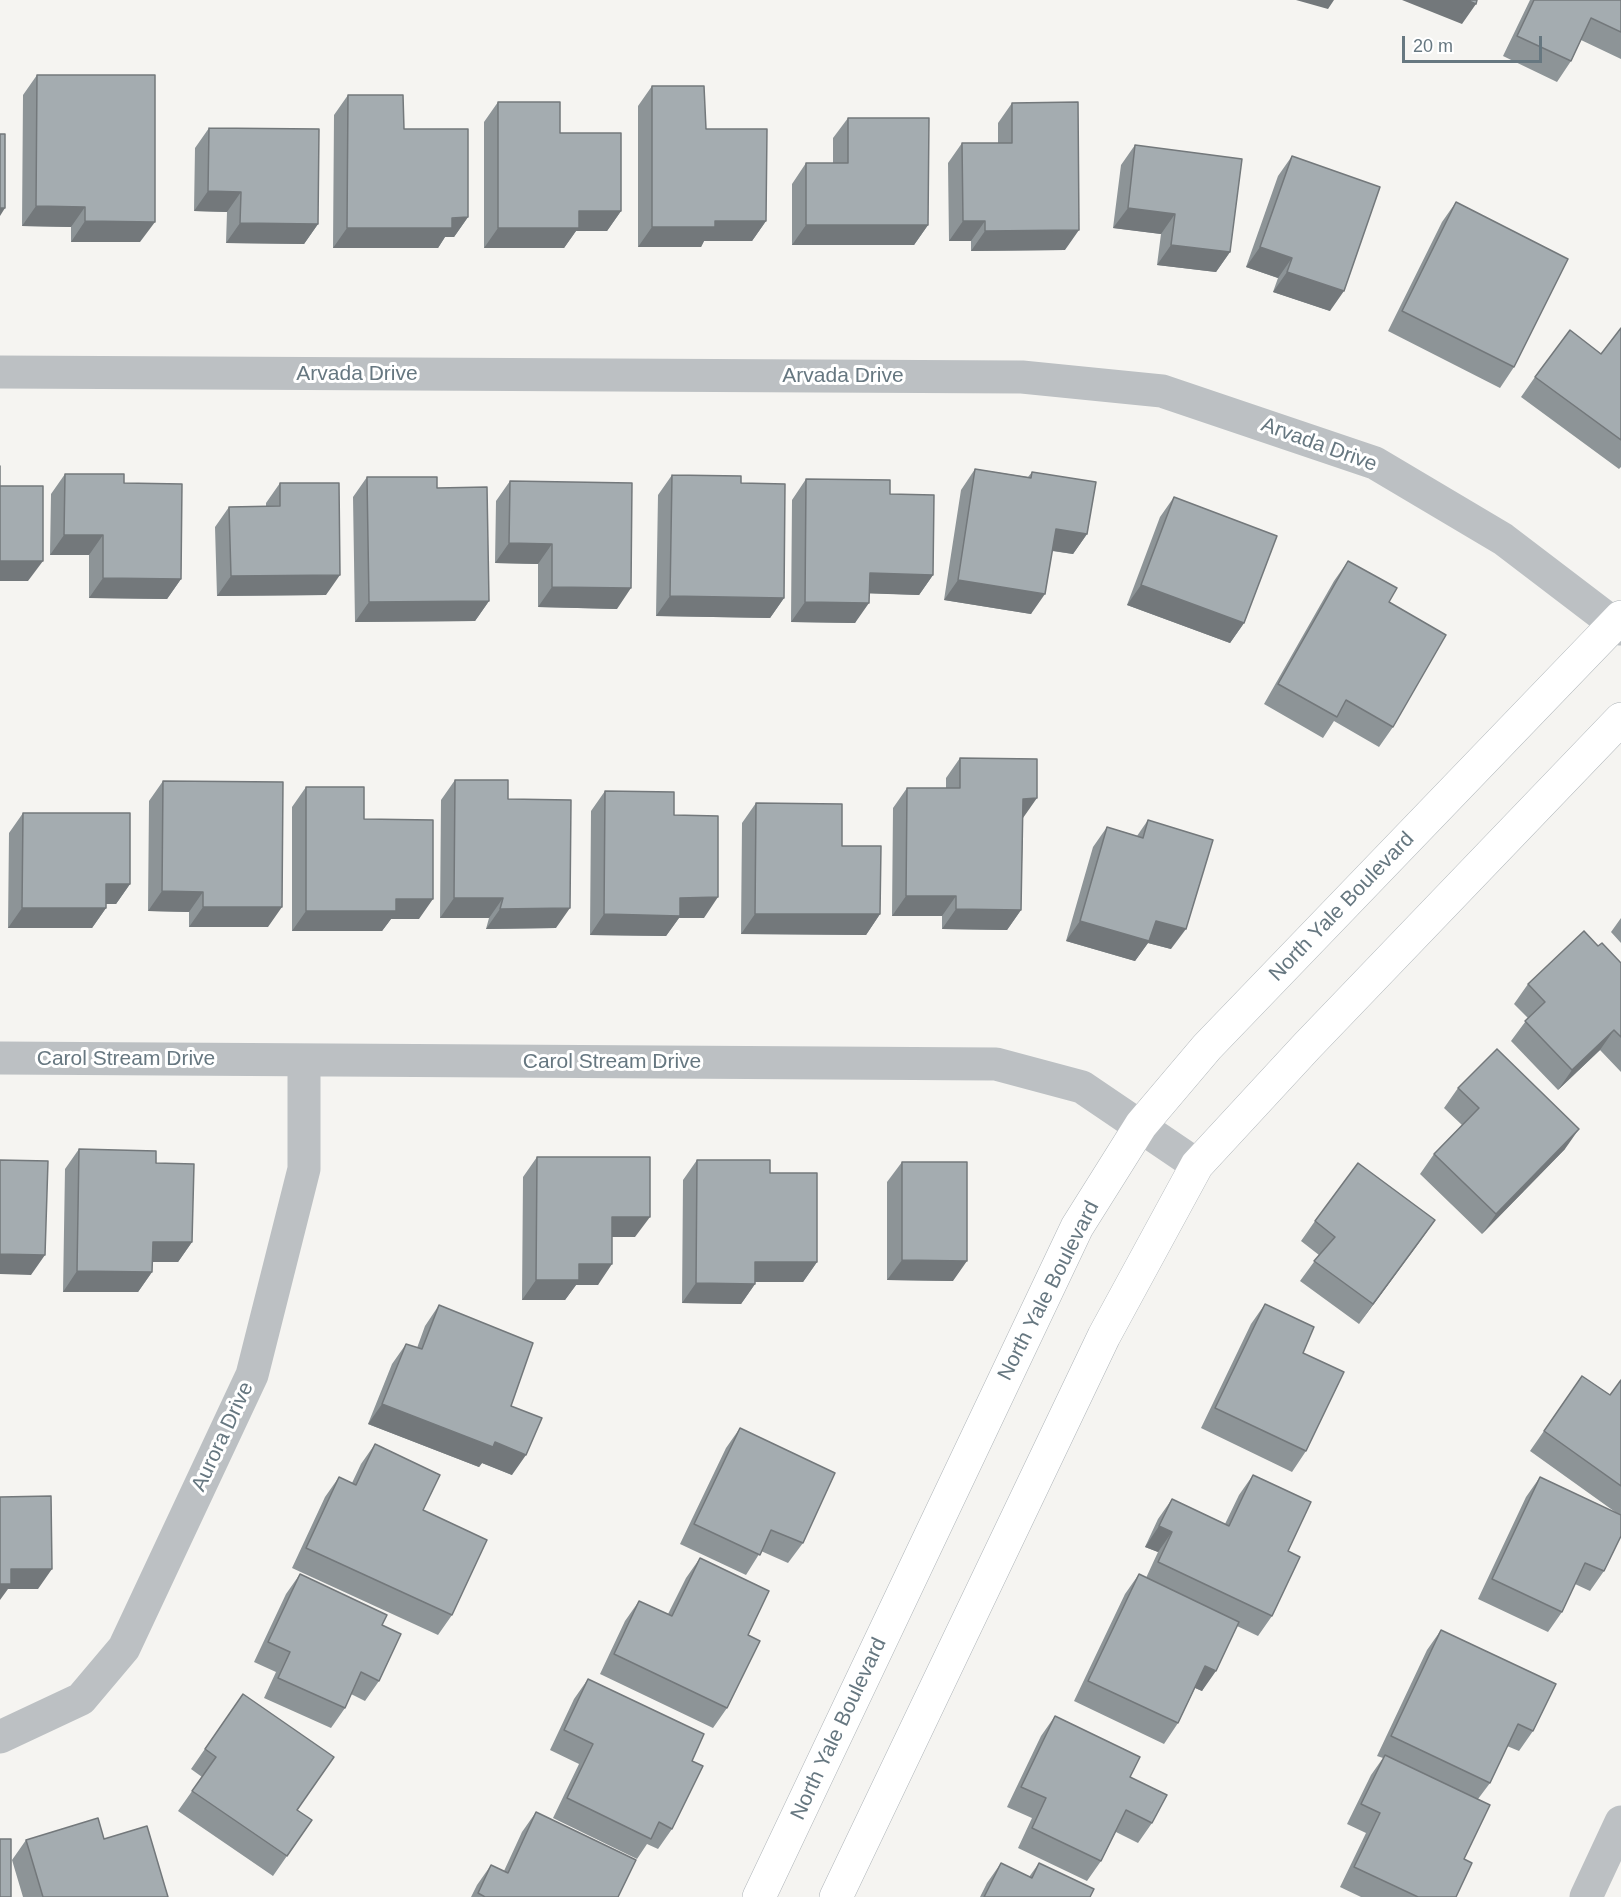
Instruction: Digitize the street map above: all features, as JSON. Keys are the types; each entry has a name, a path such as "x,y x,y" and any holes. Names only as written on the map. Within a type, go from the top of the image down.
{"street":[{"name":"Arvada Drive","path":"0,372 1022,378 1162,391 1375,463 1503,539 1619,623"},
{"name":"North Yale Boulevard","path":"759,1897 1077,1227 1142,1125 1207,1047 1619,623"},
{"path":"836,1897 1104,1336 1197,1165 1307,1046 1621,719"},
{"name":"Carol Stream Drive","path":"0,1058 996,1064 1082,1087 1142,1125 1197,1165"},
{"name":"Aurora Drive","path":"0,1737 81,1700 124,1648 252,1375 304,1169 304,1060"},
{"path":"1586,1897 1621,1822"}],"building":[{"path":"1534,0 1621,0 1621,32 1591,18 1571,61 1517,36"},
{"path":"37,75 155,75 155,222 85,221 85,207 36,206"},
{"path":"652,86 704,86 706,129 767,129 766,221 715,221 715,227 652,227"},
{"path":"348,95 403,95 404,129 468,129 468,217 452,218 452,228 347,228"},
{"path":"498,102 560,102 560,133 621,133 621,211 579,211 579,228 498,228"},
{"path":"1078,102 1079,230 985,231 985,221 963,221 962,143 1012,143 1012,103"},
{"path":"848,118 929,118 928,225 806,225 806,163 848,163"},
{"path":"209,128 319,129 318,224 240,223 241,192 208,191"},
{"path":"0,134 5,134 5,208 0,208"},
{"path":"1135,145 1242,159 1230,252 1171,245 1175,214 1128,208"},
{"path":"1292,156 1380,187 1344,291 1287,272 1292,258 1260,247"},
{"path":"1456,202 1568,259 1514,367 1402,311"},
{"path":"1621,328 1621,440 1535,377 1570,330 1601,354"},
{"path":"975,469 1031,478 1032,472 1096,482 1087,534 1056,529 1045,594 958,580"},
{"path":"65,474 124,474 124,483 182,484 181,579 103,578 103,535 64,535"},
{"path":"672,475 741,476 741,483 785,484 784,598 670,596"},
{"path":"367,477 437,477 437,488 487,487 489,601 369,602"},
{"path":"806,479 890,480 890,494 934,495 933,575 870,573 869,603 805,602"},
{"path":"510,481 632,483 631,588 552,587 552,544 509,543"},
{"path":"280,483 339,483 340,575 231,576 229,507 280,506"},
{"path":"0,486 43,486 43,561 0,561"},
{"path":"1174,497 1277,536 1244,623 1141,585"},
{"path":"1348,561 1397,588 1389,602 1446,635 1393,727 1346,700 1337,717 1278,684"},
{"path":"960,758 1037,759 1037,798 1023,799 1021,910 956,909 956,896 906,896 907,788 960,788"},
{"path":"455,780 508,780 508,799 571,800 570,908 500,909 503,898 454,898"},
{"path":"163,781 283,782 282,907 203,907 203,892 162,891"},
{"path":"306,787 364,787 364,819 433,820 433,899 396,899 396,911 306,911"},
{"path":"605,791 674,792 674,815 718,816 718,897 680,898 680,916 604,914"},
{"path":"756,803 842,804 842,846 881,846 880,914 755,914"},
{"path":"23,813 130,813 130,884 106,884 106,908 22,908"},
{"path":"1148,820 1213,840 1186,929 1156,921 1149,941 1080,921 1107,827 1143,838"},
{"path":"1584,931 1598,946 1602,943 1621,963 1621,1037 1614,1030 1572,1070 1525,1021 1545,1002 1528,984"},
{"path":"1497,1049 1579,1129 1496,1214 1434,1154 1479,1108 1458,1088"},
{"path":"79,1149 156,1151 156,1163 194,1164 192,1242 153,1242 152,1272 77,1271"},
{"path":"537,1157 650,1157 650,1217 612,1217 612,1264 579,1264 579,1280 536,1280"},
{"path":"0,1160 48,1161 45,1255 0,1254"},
{"path":"697,1160 770,1160 770,1173 817,1173 817,1262 755,1262 755,1284 696,1283"},
{"path":"902,1162 967,1162 967,1261 902,1260"},
{"path":"1358,1163 1435,1220 1373,1304 1314,1261 1335,1237 1315,1221"},
{"path":"1265,1304 1314,1327 1303,1353 1344,1372 1306,1451 1215,1408"},
{"path":"439,1305 533,1343 511,1406 542,1418 526,1455 495,1442 493,1447 382,1404 406,1344 422,1349"},
{"path":"1582,1376 1610,1395 1621,1380 1621,1486 1544,1431"},
{"path":"740,1428 835,1473 803,1543 771,1530 760,1555 694,1524"},
{"path":"375,1444 440,1475 423,1510 487,1540 452,1615 306,1548 339,1477 356,1485"},
{"path":"1253,1475 1311,1502 1288,1551 1300,1557 1272,1616 1158,1562 1172,1532 1159,1526 1172,1499 1229,1526"},
{"path":"1540,1477 1621,1515 1621,1536 1604,1571 1585,1563 1562,1612 1492,1579"},
{"path":"51,1496 52,1569 11,1569 11,1584 0,1584 0,1497"},
{"path":"700,1558 769,1591 748,1635 760,1641 727,1708 614,1654 639,1601 672,1616"},
{"path":"300,1574 387,1615 382,1625 401,1634 379,1681 361,1672 345,1708 278,1678 290,1652 268,1642"},
{"path":"1139,1574 1239,1622 1216,1671 1205,1666 1178,1723 1088,1681"},
{"path":"1441,1630 1556,1684 1533,1731 1518,1724 1490,1783 1391,1736"},
{"path":"588,1679 704,1734 692,1761 703,1766 672,1829 659,1822 651,1839 567,1798 593,1744 564,1730"},
{"path":"243,1694 334,1757 297,1810 312,1820 287,1856 192,1791 216,1757 205,1749"},
{"path":"1055,1716 1140,1757 1130,1777 1167,1795 1152,1823 1126,1810 1101,1861 1032,1828 1046,1798 1021,1787"},
{"path":"1385,1755 1490,1805 1464,1859 1472,1863 1456,1897 1418,1897 1354,1867 1380,1813 1361,1804"},
{"path":"536,1812 636,1860 618,1897 485,1897 478,1893 491,1865 508,1873"},
{"path":"98,1818 104,1839 147,1826 168,1897 43,1897 26,1840"},
{"path":"0,1839 11,1839 11,1897 0,1897"},
{"path":"1001,1863 1032,1878 1039,1863 1094,1889 1090,1897 984,1897"}]}
